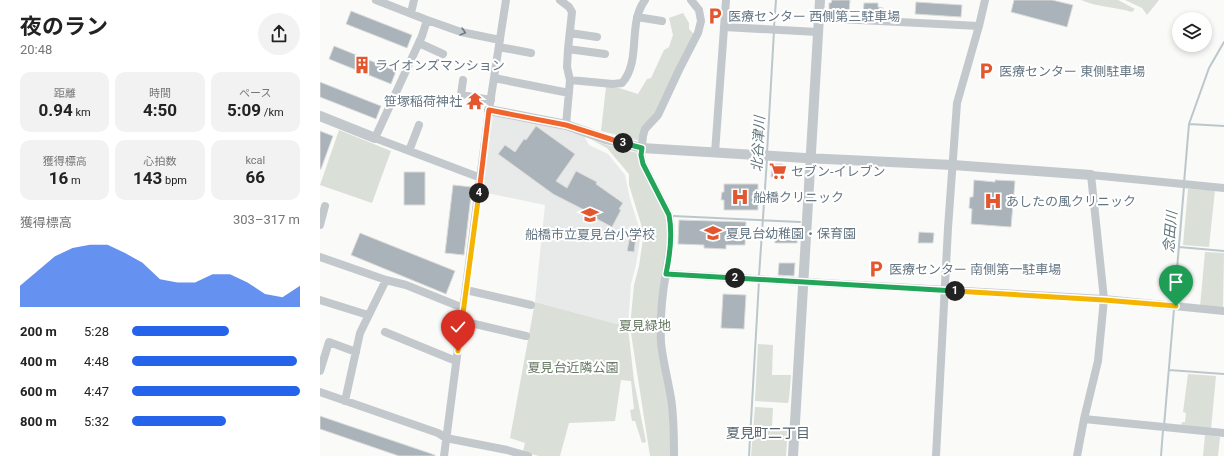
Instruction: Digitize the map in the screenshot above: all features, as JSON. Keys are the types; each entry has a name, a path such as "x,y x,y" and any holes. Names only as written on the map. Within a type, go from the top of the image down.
{"street":[{"path":"376,0 461,32 531,53"},
{"path":"411,13 414,0"},
{"path":"444,456 489,110 506,0"},
{"path":"560,0 569,7 572,12 567,67 570,80 566,125"},
{"path":"570,80 613,84 622,83 629,72 637,17 640,7 645,0"},
{"path":"674,456 672,400 662,343 662,308 670,253 671,224 669,215 643,164 641,155 645,128 658,115 698,33 701,20 699,10 691,0"},
{"path":"715,153 726,0"},
{"path":"793,456 820,0"},
{"path":"936,456 957,103 985,0"},
{"path":"637,17 662,21"},
{"path":"819,18 979,26"},
{"path":"375,138 419,43 427,20"},
{"path":"724,27 818,32"},
{"path":"570,33 596,37"},
{"path":"419,43 443,54"},
{"path":"568,49 605,54"},
{"path":"494,78 569,93"},
{"path":"463,80 461,95 491,100"},
{"path":"489,110 566,125 606,139 642,148 953,165 1091,175 1224,188"},
{"path":"320,116 481,178"},
{"path":"409,151 419,125"},
{"path":"1077,456 1098,361 1104,300 1091,175"},
{"path":"320,225 325,206"},
{"path":"320,257 386,280 406,285 463,308"},
{"path":"666,274 1104,300 1224,311"},
{"path":"345,401 360,333 386,280"},
{"path":"466,290 531,305"},
{"path":"320,300 368,315"},
{"path":"462,321 526,336"},
{"path":"386,332 456,361"},
{"path":"320,371 328,342 356,352"},
{"path":"320,392 438,433 446,438 507,450 528,456"},
{"path":"1084,420 1224,433"}],"shaded area":[{"name":"船橋市立夏見台小学校","path":"493,116 550,126 584,136 589,145 608,154 625,175 630,199 638,224 640,239 631,284 628,327 535,302 545,205 482,192"}],"green space":[{"path":"1081,0 1118,0 1135,9 1132,12"},
{"path":"1125,0 1159,0 1147,15 1142,8"},
{"path":"683,13 689,23 689,29 694,34 657,113 640,141 601,131 606,87 619,88 638,94 647,79 651,78 664,50 669,47 673,35 669,18"},
{"path":"339,130 391,151 372,203 320,185"},
{"name":"夏見緑地","path":"592,140 623,150 639,153 666,216 668,233 659,308 669,399 672,456 650,456 630,327 634,285 639,266 643,239 641,224 629,185 629,174 607,148"},
{"path":"1188,189 1215,190 1209,247 1183,245"},
{"path":"1205,252 1224,253 1223,308 1200,307"},
{"name":"夏見台近隣公園","path":"535,302 628,327 634,381 646,442 642,443 635,421 632,421 630,410 634,409 631,381 621,380 615,421 569,423 560,456 539,456 523,452 525,443 510,438"},
{"path":"758,344 773,345 772,375 791,375 788,403 755,401"},
{"path":"1188,374 1216,376 1211,429 1181,426 1182,422 1185,422 1186,413 1183,412"},
{"path":"755,407 773,408 772,427 788,428 786,456 751,456"},
{"path":"1205,435 1220,437 1218,456 1203,456"}],"building":[{"path":"832,0 850,0 849,13 829,11 829,3 831,3"},
{"path":"1014,0 1052,0 1073,5 1067,27 1011,12"},
{"path":"916,2 962,5 961,17 915,14"},
{"path":"864,3 878,3 878,7 883,8 882,15 863,15"},
{"path":"351,11 412,35 407,48 346,24"},
{"name":"ライオンズマンション","path":"334,46 396,71 391,84 329,59"},
{"path":"320,82 381,106 376,119 320,97"},
{"path":"536,126 575,154 556,181 567,188 576,171 597,182 596,184 623,203 612,227 595,218 596,216 553,194 498,154 505,145 515,152"},
{"path":"320,131 333,136 321,169 320,169"},
{"path":"772,164 783,164 782,178 771,177"},
{"path":"404,172 425,172 425,205 404,205"},
{"path":"974,180 995,182 995,180 1015,181 1011,227 971,224 972,209 969,208 970,197 973,197"},
{"path":"724,184 758,184 758,210 724,210 724,200 721,200 722,192 724,192"},
{"path":"453,185 472,187 464,255 445,253"},
{"path":"679,220 746,222 745,245 726,245 726,249 704,248 704,245 678,244"},
{"path":"919,232 934,233 933,243 918,243"},
{"path":"360,233 455,271 446,294 351,255"},
{"path":"775,235 798,236 797,243 775,243"},
{"path":"630,236 636,237 634,252 627,251"},
{"path":"779,263 795,263 794,276 778,275"},
{"path":"723,294 746,295 744,329 721,328"},
{"path":"320,416 435,456 399,456 320,429"}],"waterway":[{"name":"北谷津川","path":"774,27 776,0"},
{"name":"北谷津川","path":"767,153 774,31"},
{"name":"念田川","path":"1184,183 1189,124 1209,68 1224,42"},
{"path":"1189,124 1224,126"},
{"name":"北谷津川","path":"759,276 767,159"},
{"name":"念田川","path":"1174,304 1184,187"},
{"path":"673,216 800,222"},
{"path":"1179,247 1224,251"},
{"name":"北谷津川","path":"749,456 759,281"},
{"name":"念田川","path":"1164,426 1174,309"},
{"path":"1169,370 1224,374"},
{"name":"念田川","path":"1161,456 1163,430"}],"place":[{"name":"医療センター 西側第三駐車場","path":"715,16"},
{"name":"ライオンズマンション","path":"362,65"},
{"name":"医療センター 東側駐車場","path":"986,71"},
{"name":"笹塚稲荷神社","path":"475,101"},
{"name":"セブン-イレブン","path":"778,171"},
{"name":"船橋クリニック","path":"740,197"},
{"name":"あしたの風クリニック","path":"993,201"},
{"name":"船橋市立夏見台小学校","path":"590,215"},
{"name":"夏見台幼稚園・保育園","path":"713,233"},
{"name":"医療センター 南側第一駐車場","path":"876,269"}],"district":[{"name":"夏見町二丁目","path":"768,433"}],"route":[{"path":"458,351 489,110 566,125 606,139 642,148 641,155 643,164 669,215 671,224 670,253 666,274 945,290 1176,306"}]}
